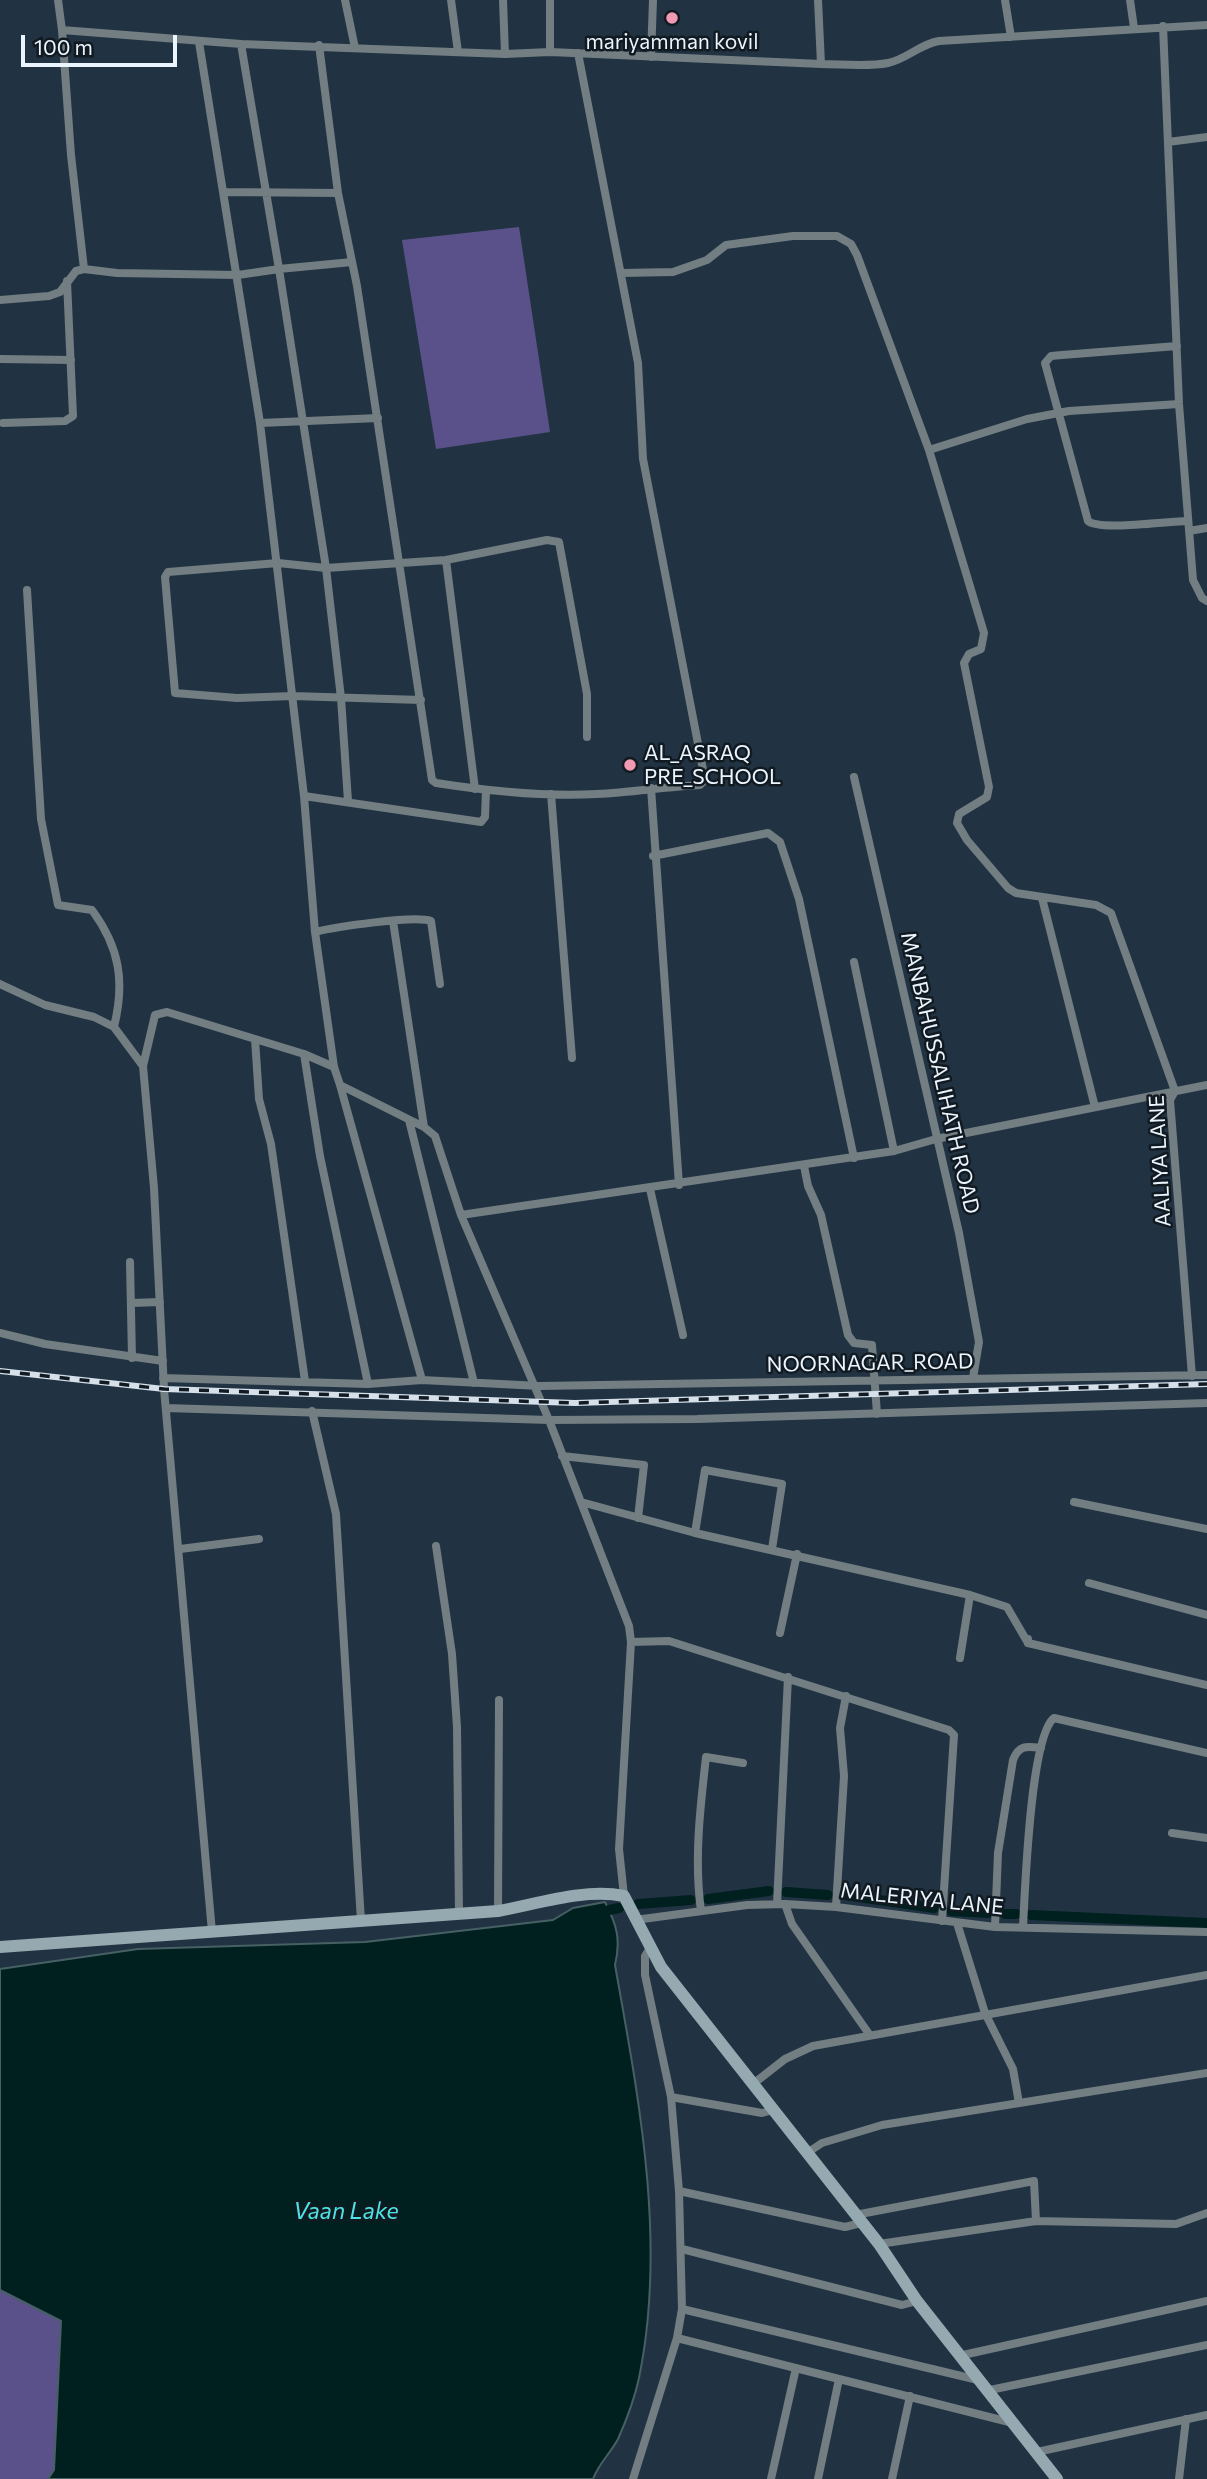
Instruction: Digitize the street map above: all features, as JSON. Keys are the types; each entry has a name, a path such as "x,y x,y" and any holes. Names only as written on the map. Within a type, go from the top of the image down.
{"street":[{"path":"58,0 84,269"},
{"path":"345,0 355,48"},
{"path":"451,0 457,52"},
{"path":"503,0 505,54"},
{"path":"550,0 550,52"},
{"path":"651,57 653,0"},
{"path":"818,0 821,64"},
{"path":"1005,0 1011,37"},
{"path":"1130,0 1134,28"},
{"path":"62,30 241,44 886,64 908,56 925,43 1207,25"},
{"path":"1163,26 1179,404 1193,580 1202,598 1207,601"},
{"path":"199,42 260,423 304,796 315,932 334,1067 422,1380"},
{"path":"241,44 326,568 341,698 348,801"},
{"path":"319,45 338,193 378,418 432,780 436,783 486,790 597,794 700,785 705,780 643,459 638,363 578,53"},
{"path":"1168,142 1207,137"},
{"path":"224,192 338,193"},
{"path":"621,273 673,272 707,260 726,245 793,236 845,239 857,255 929,450 984,633 981,649 969,654 964,663 989,788 987,796 959,814 957,823 967,840 1008,888 1042,898 1095,1107"},
{"path":"0,300 50,296 60,292 76,271 84,269 117,273 238,275 352,262"},
{"path":"3,423 72,420 67,281"},
{"path":"1177,346 1051,356 1045,363 1057,413 1075,465 1088,521 1094,526 1188,521"},
{"path":"0,359 71,360"},
{"path":"929,450 1027,419 1057,413 1179,404"},
{"path":"260,423 378,418"},
{"path":"1189,531 1207,528"},
{"path":"421,700 293,695 237,698 181,694 173,690 164,583 169,572 278,563 326,568 446,560 547,540 559,542 587,694 587,737"},
{"path":"446,560 475,789"},
{"path":"27,590 41,820 58,905 92,910 110,934 120,974 120,1005 114,1027"},
{"name":"MANBAHUSSALIHATH ROAD","path":"854,777 959,1233 978,1342 974,1378"},
{"path":"650,788 679,1185"},
{"path":"304,796 481,822 485,817 486,790"},
{"path":"551,793 572,1058"},
{"path":"653,856 768,833 780,842 799,899 854,1158"},
{"name":"AALIYA LANE","path":"1042,898 1096,905 1111,913 1175,1091 1170,1100 1192,1376"},
{"path":"315,932 393,921 431,921 440,984"},
{"path":"393,921 424,1127"},
{"path":"854,962 894,1151"},
{"path":"0,984 45,1005 94,1017 114,1027 143,1066"},
{"path":"212,1932 163,1378 143,1066 155,1015 167,1012 304,1054 334,1067"},
{"path":"255,1039 259,1100 271,1144 305,1381"},
{"path":"304,1054 320,1156 368,1384"},
{"path":"340,1085 424,1127 435,1136 461,1215 549,1420 629,1626 631,1642 619,1849 624,1896 635,1920 661,1967 879,2244 917,2301 963,2355 1057,2479"},
{"path":"461,1215 854,1158 1207,1085"},
{"path":"409,1120 474,1383"},
{"path":"804,1166 808,1186 821,1215 848,1335 854,1343 872,1345 877,1414"},
{"path":"650,1189 683,1335"},
{"path":"130,1262 132,1358"},
{"path":"132,1303 160,1302"},
{"path":"0,1334 132,1358 163,1361"},
{"name":"NOORNAGAR_ROAD","path":"163,1378 368,1384 422,1380 534,1386 1207,1375"},
{"path":"166,1408 549,1420 877,1414 1207,1403"},
{"path":"312,1411 336,1514 361,1921"},
{"path":"562,1455 644,1465 638,1518"},
{"path":"695,1533 705,1470 782,1484 772,1549"},
{"path":"581,1502 695,1533 970,1595 1006,1608 1028,1640 1207,1685"},
{"path":"1074,1502 1207,1529"},
{"path":"180,1549 259,1539"},
{"path":"436,1546 452,1654 457,1727 459,1914"},
{"path":"780,1633 797,1554"},
{"path":"1089,1583 1207,1615"},
{"path":"960,1658 970,1595"},
{"path":"631,1642 669,1641 949,1730 954,1735 942,1921"},
{"path":"788,1677 781,1904 792,1924 869,2034"},
{"path":"836,1907 844,1776 840,1728 846,1696"},
{"path":"498,1911 499,1700"},
{"path":"1023,1927 1027,1842 1041,1748 1048,1723 1054,1718 1207,1753"},
{"path":"995,1927 999,1842 1013,1760 1016,1751 1026,1746 1041,1748"},
{"path":"701,1911 697,1884 699,1824 706,1757 743,1763"},
{"path":"1172,1833 1207,1838"},
{"path":"0,1947 498,1911 580,1896 611,1893 624,1896"},
{"name":"MALERIYA LANE","path":"635,1920 781,1904 836,1907 995,1927 1207,1932"},
{"path":"957,1923 985,2014 1013,2069 1018,2103"},
{"path":"633,2479 677,2339 681,2309 682,2249 671,2097 645,1975 645,1956 650,1948"},
{"path":"753,2084 785,2059 813,2046 1207,1975"},
{"path":"807,2153 822,2143 855,2130 1207,2073"},
{"path":"671,2097 762,2113 773,2110"},
{"path":"679,2191 845,2227 858,2219 1034,2181 1036,2221"},
{"path":"879,2244 1036,2221 1176,2224 1207,2213"},
{"path":"682,2249 902,2305 917,2301"},
{"path":"963,2355 1207,2301"},
{"path":"681,2309 986,2386 1207,2345"},
{"path":"677,2339 1014,2423"},
{"path":"771,2479 796,2368"},
{"path":"818,2479 839,2379"},
{"path":"892,2479 910,2396"},
{"path":"1037,2452 1207,2415"},
{"path":"1179,2479 1186,2419"}],"shaded area":[{"path":"519,227 550,432 436,449 402,240"},
{"path":"0,2290 61,2321 54,2470 48,2479 0,2479"}],"water":[{"name":"Vaan Lake","path":"605,1902 617,1933 615,1965 641,2119 650,2223 650,2275 647,2327 635,2393 618,2439 593,2479 48,2479 54,2470 61,2321 0,2290 0,1969 138,1949 365,1942 553,1920 573,1908"}],"waterway":[{"path":"708,1899 769,1891"},
{"path":"786,1892 828,1895"},
{"path":"845,1895 934,1908"},
{"path":"638,1904 691,1900"},
{"path":"609,1910 619,1908"},
{"path":"951,1911 988,1913"},
{"path":"1005,1914 1016,1914"},
{"path":"1031,1915 1207,1923"}],"railway":[{"path":"0,1371 164,1389 575,1403 1207,1384"}],"place":[{"name":"mariyamman kovil","path":"672,18"},
{"name":"AL_ASRAQ PRE_SCHOOL","path":"630,765"}]}
